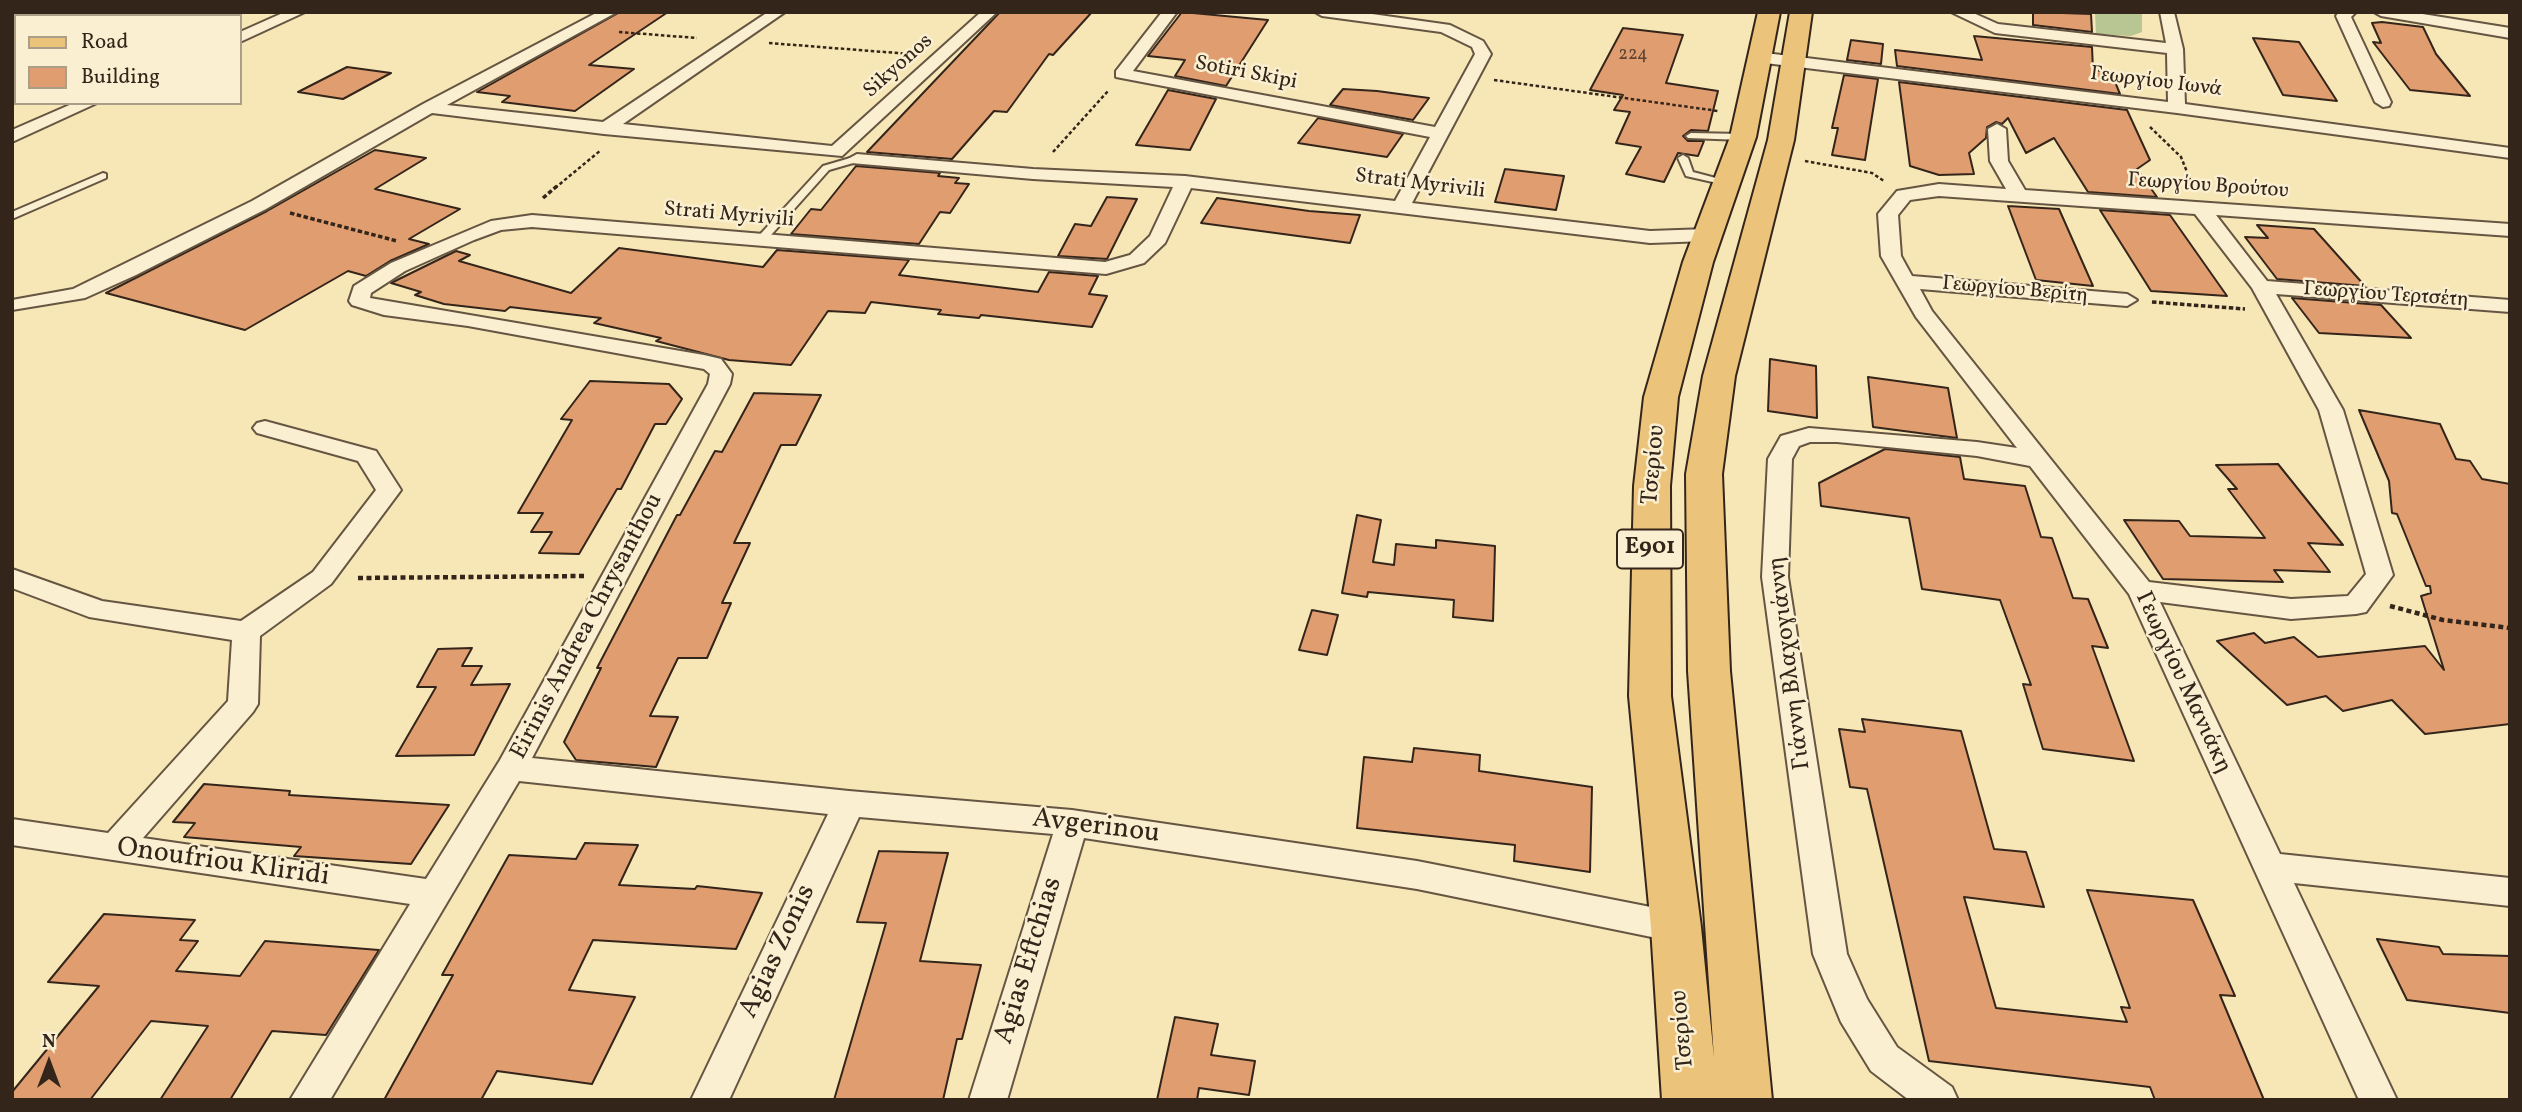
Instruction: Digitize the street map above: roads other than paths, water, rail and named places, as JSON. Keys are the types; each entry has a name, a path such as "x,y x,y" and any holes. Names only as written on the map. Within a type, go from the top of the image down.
{"main road":[{"name":"Τσερίου","path":"1744,1100 1709,671 1704,474 1755,137 1758,57 1769,12"},
{"name":"Τσερίου","path":"1690,1100 1676,927 1650,696 1651,511 1661,397 1702,249 1726,182 1755,137 1796,63 1801,12"}],"street":[{"path":"242,36 298,12"},
{"path":"14,300 78,294 259,205 429,108 610,12"},
{"path":"429,108 604,129 778,12"},
{"name":"Sikyonos","path":"604,129 836,152 990,12"},
{"name":"Sotiri Skipi","path":"1170,12 1122,74 1438,133"},
{"path":"1322,12 1412,17 1445,28 1478,44 1483,54 1472,78 1438,133 1402,205"},
{"path":"1958,12 1996,28 2175,48"},
{"path":"2167,12 2175,48 2177,108"},
{"path":"2381,12 2510,33"},
{"path":"2346,14 2383,102"},
{"name":"Γεωργίου Ιωνά","path":"1758,57 2177,108 2510,153"},
{"path":"12,137 84,105"},
{"path":"1997,130 1998,161 2018,194"},
{"name":"Strati Myrivili","path":"857,159 1033,174 1185,182 1402,205 1650,237 1702,249"},
{"name":"Strati Myrivili","path":"468,320 384,309 359,301 361,290 381,276 433,250 498,225 532,221 759,242 1105,268 1137,259 1158,239 1185,182"},
{"name":"Γεωργίου Βρούτου","path":"1904,195 1939,190 2018,194 2202,210 2510,229"},
{"name":"Γεωργίου Μανιάκη","path":"1904,195 1888,214 1891,256 1903,281 1923,313 2141,590 2378,1100"},
{"path":"2141,590 2291,609 2356,606 2381,575 2331,410 2261,287 2202,210"},
{"name":"Strati Myrivili","path":"1650,237 1702,249"},
{"name":"Γεωργίου Βερίτη","path":"1903,281 2127,300"},
{"name":"Γεωργίου Τερτσέτη","path":"2261,287 2510,306"},
{"name":"Eirinis Andrea Chrysanthou","path":"309,1100 512,768 719,384 718,368 704,362 468,320"},
{"path":"12,578 99,610 246,632 322,578 389,490 367,456 265,429"},
{"name":"Γιάννη Βλαχογιάννη","path":"1939,1100 1884,1059 1854,1010 1830,954 1775,577 1780,459 1789,441 1809,435 1837,435 1977,449 2041,460"},
{"path":"113,849 243,704 246,632"},
{"name":"Avgerinou","path":"512,768 849,804 1072,823 1417,874 1676,927"},
{"name":"Agias Zonis","path":"710,1100 849,804"},
{"name":"Agias Eftchias","path":"988,1100 1072,823"},
{"name":"Onoufriou Kliridi","path":"12,832 113,849 435,894"},
{"path":"2267,866 2510,892"}],"lane":[{"path":"1691,136 1755,137"},
{"path":"1683,158 1689,174 1726,182"},
{"path":"759,242 826,169 857,159"},
{"path":"12,216 103,176"}]}
